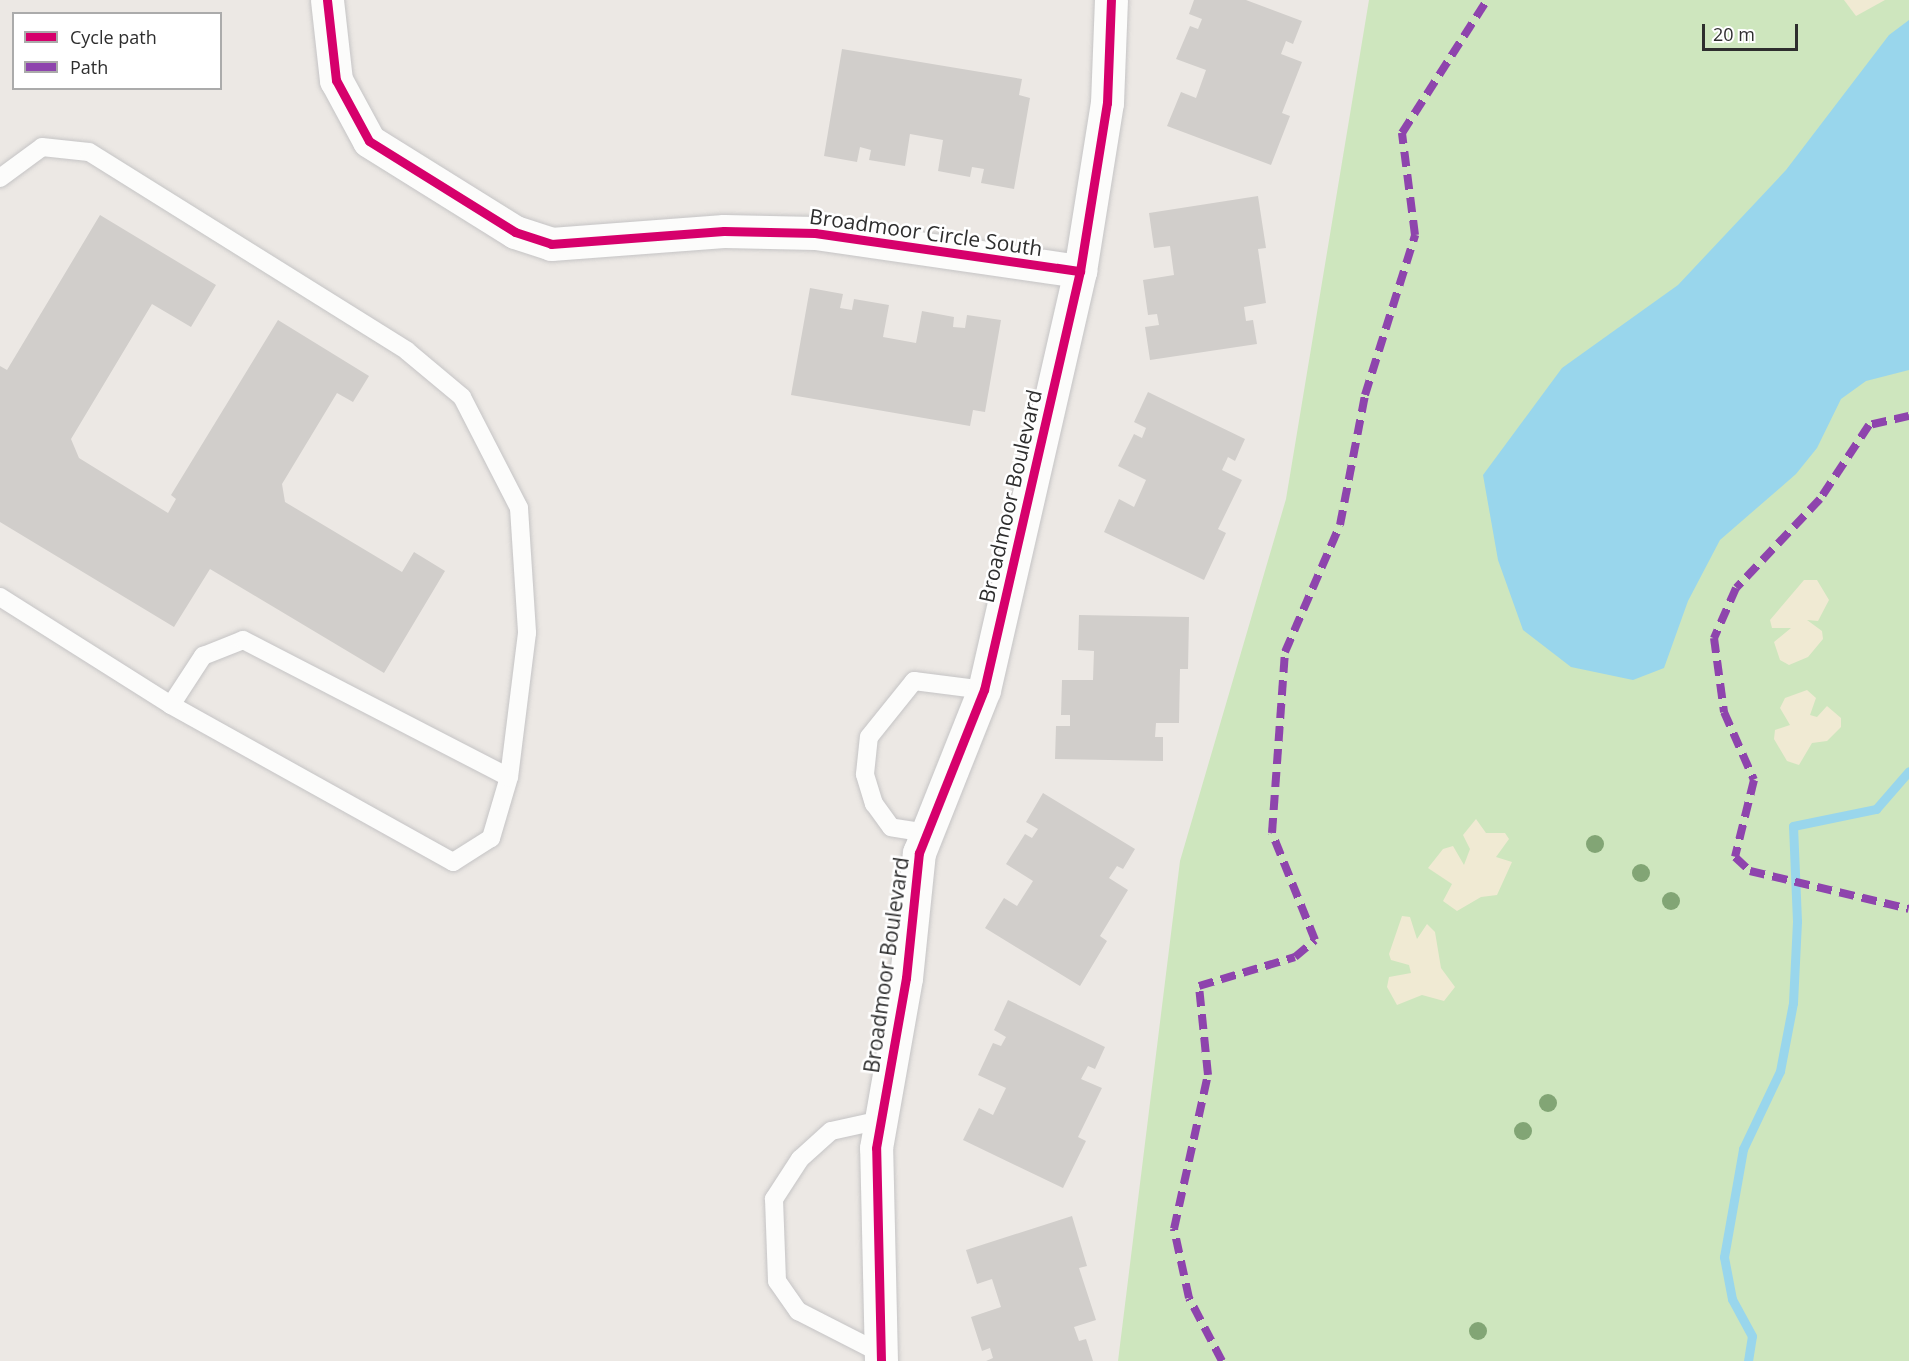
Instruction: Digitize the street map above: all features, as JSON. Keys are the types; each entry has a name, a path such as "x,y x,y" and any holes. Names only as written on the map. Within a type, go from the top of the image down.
{"street":[{"name":"Broadmoor Circle South","path":"327,0 336,80 369,141 515,232 551,244 724,231 815,233 1080,271"},
{"name":"Broadmoor Boulevard","path":"882,1357 876,1148 906,978 919,853 984,690 1080,271 1107,103 1111,0"}],"lane":[{"path":"0,178 42,147 89,152 407,351 462,397 519,508 527,633 509,777 491,838 453,862 171,705 0,597"},
{"path":"171,705 203,656 243,640 509,777"},
{"path":"927,833 891,827 874,804 865,774 869,737 914,681 984,690"},
{"path":"881,1120 831,1131 800,1160 774,1199 777,1281 782,1289 798,1311 882,1357"}],"green space":[{"path":"1369,0 1909,0 1909,1361 1118,1361 1180,861 1286,499"}],"sand":[{"path":"1844,0 1885,0 1856,16"},
{"path":"1804,580 1817,580 1829,600 1818,621 1807,620 1822,631 1823,639 1808,657 1789,665 1780,660 1774,642 1791,628 1772,628 1770,620"},
{"path":"1807,690 1816,698 1810,715 1817,717 1827,706 1841,718 1841,727 1827,741 1812,743 1799,765 1787,761 1774,739 1775,730 1790,725 1780,708 1785,698"},
{"path":"1476,819 1486,833 1505,833 1509,839 1496,857 1512,862 1497,895 1481,897 1457,911 1443,901 1452,884 1428,868 1443,849 1453,846 1464,865 1470,849 1463,835"},
{"path":"1402,916 1410,917 1417,939 1427,924 1435,932 1441,968 1455,987 1444,1001 1422,995 1397,1005 1387,987 1389,977 1411,973 1409,965 1391,960 1389,954"}],"water":[{"path":"1909,20 1909,370 1866,381 1841,399 1817,448 1796,474 1720,540 1688,601 1664,668 1633,680 1571,667 1523,630 1498,560 1483,475 1562,368 1678,285 1786,170 1889,35"}],"building":[{"path":"1194,0 1246,0 1302,21 1293,44 1286,41 1281,54 1302,62 1282,113 1290,116 1271,165 1167,126 1181,92 1196,98 1206,70 1176,59 1190,26 1198,29 1202,19 1189,14"},
{"path":"842,49 1022,79 1019,95 1030,98 1014,189 981,183 984,169 972,167 970,177 938,171 943,140 910,134 905,166 869,160 871,150 860,147 857,162 824,156"},
{"path":"1258,196 1266,248 1258,249 1266,303 1244,307 1246,321 1253,320 1257,344 1150,360 1145,327 1159,325 1157,314 1148,315 1143,280 1174,275 1170,246 1154,248 1149,213"},
{"path":"100,215 216,285 191,327 152,304 71,439 79,458 168,513 176,499 171,495 278,320 369,376 353,402 337,393 282,484 285,502 402,572 414,552 445,571 384,673 210,569 174,627 0,522 0,366 7,370"},
{"path":"810,288 843,294 840,308 852,310 854,299 889,305 883,337 916,343 922,311 954,317 953,327 965,328 967,315 1001,320 985,412 973,410 970,426 791,395"},
{"path":"1148,392 1245,439 1235,461 1228,457 1222,470 1242,480 1218,529 1226,533 1204,580 1104,532 1119,499 1134,507 1146,480 1118,466 1134,434 1142,438 1146,428 1134,422"},
{"path":"1079,615 1189,617 1188,669 1180,669 1179,723 1156,723 1155,737 1163,737 1163,761 1055,759 1056,726 1070,726 1070,715 1061,715 1062,680 1093,680 1094,651 1078,650"},
{"path":"1043,793 1135,849 1123,869 1117,866 1109,878 1128,890 1100,936 1107,941 1080,986 985,928 1004,898 1017,906 1033,881 1006,864 1025,834 1032,838 1038,829 1026,822"},
{"path":"1008,1000 1105,1047 1095,1069 1088,1066 1081,1079 1102,1088 1078,1137 1086,1141 1063,1188 963,1140 979,1108 993,1115 1006,1088 978,1075 993,1043 1001,1046 1006,1037 994,1030"},
{"path":"1072,1216 1087,1266 1079,1268 1096,1320 1074,1327 1079,1341 1086,1339 1093,1361 986,1361 993,1358 990,1348 982,1351 971,1317 1001,1307 992,1279 977,1284 966,1250"}],"waterway":[{"path":"1748,1361 1752,1336 1732,1299 1724,1257 1743,1149 1780,1071 1793,1003 1797,921 1793,826 1876,809 1909,771"}],"marked path":[{"path":"1222,1361 1189,1298 1174,1229 1208,1075 1199,986 1295,957 1315,940 1272,833 1285,652 1340,525 1365,395 1415,235 1402,133 1487,0"},
{"path":"1909,416 1869,425 1820,499 1736,588 1714,638 1724,712 1754,780 1735,857 1750,871 1909,909"}],"cycle path":[{"path":"327,0 336,80 369,141 515,232 551,244 724,231 815,233 1080,271"},
{"path":"881,1361 876,1148 906,978 919,853 984,690 1080,271 1107,103 1111,0"}]}
